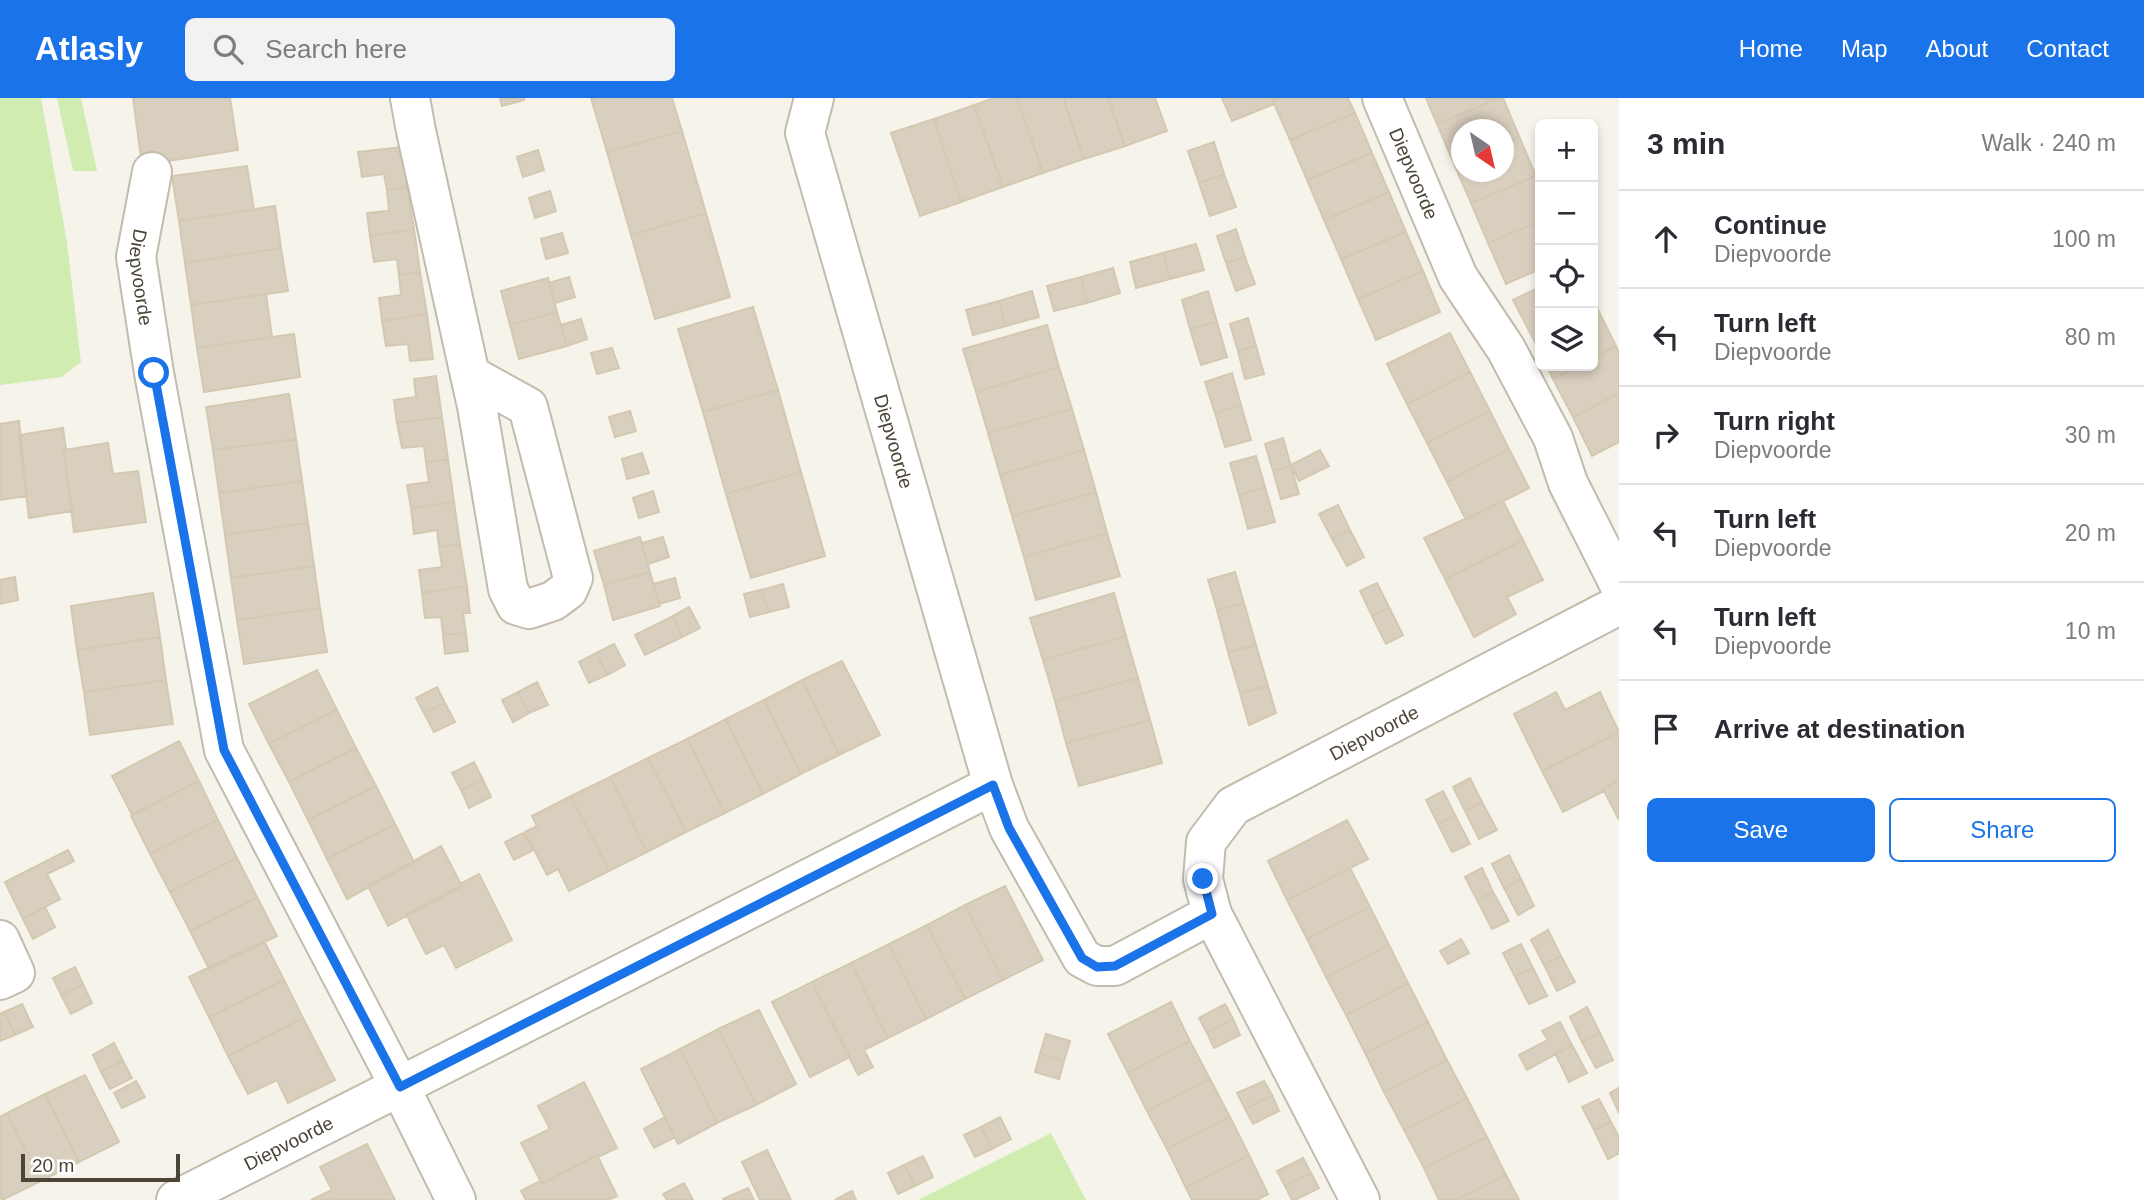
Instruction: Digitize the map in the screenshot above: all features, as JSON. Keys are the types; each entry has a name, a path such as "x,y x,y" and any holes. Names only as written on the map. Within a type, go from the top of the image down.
{"street":[{"path":"410,98 470,375 477,406 508,589 516,605 529,609 553,601 568,590 573,578 528,407 470,375"},
{"name":"Diepvoorde","path":"814,98 805,133 993,785 1009,828 1082,958 1097,967 1115,966 1212,914"},
{"name":"Diepvoorde","path":"1382,98 1458,277 1506,349 1553,438 1568,483 1619,584"},
{"name":"Diepvoorde","path":"152,172 136,257 154,373 224,750 456,1200"},
{"name":"Diepvoorde","path":"1360,1200 1212,914 1203,879 1206,842 1233,806 1619,604"},
{"name":"Diepvoorde","path":"176,1200 993,785"},
{"path":"0,940 15,973 0,980"}],"green space":[{"path":"0,98 41,98 67,242 81,362 62,377 0,385"},
{"path":"57,98 81,98 97,171 73,171"},
{"path":"1051,1133 1086,1200 918,1200"}],"building":[{"path":"133,98 230,98 238,150 142,165"},
{"path":"500,98 524,98 524,100 502,106"},
{"path":"591,98 672,98 682,131 607,152"},
{"path":"994,98 1017,98 1043,173 1003,187 974,105"},
{"path":"1017,98 1063,98 1084,159 1043,173"},
{"path":"1063,98 1108,98 1125,146 1084,159"},
{"path":"1108,98 1155,98 1167,131 1125,146"},
{"path":"1222,98 1280,98 1273,101 1274,104 1232,121"},
{"path":"1280,98 1348,98 1355,113 1290,140 1273,101"},
{"path":"1426,98 1498,98 1437,124"},
{"path":"1498,98 1503,98 1512,119 1451,119 1451,157 1437,124"},
{"path":"974,105 1003,187 961,202 934,119"},
{"path":"1355,113 1372,153 1307,180 1290,140"},
{"path":"934,119 961,202 920,216 891,133"},
{"path":"1514,124 1519,136 1514,138"},
{"path":"682,131 706,213 631,235 607,152"},
{"path":"1519,136 1535,176 1471,203 1462,182 1514,182 1514,138"},
{"path":"1214,142 1224,174 1199,183 1188,151"},
{"path":"402,147 407,187 387,190 384,174 362,177 358,152"},
{"path":"538,150 544,170 523,177 517,157"},
{"path":"1372,153 1389,192 1324,220 1307,180"},
{"path":"247,166 254,210 179,221 172,176"},
{"path":"1224,174 1236,207 1210,216 1199,183"},
{"path":"1535,176 1535,223 1488,243 1471,203"},
{"path":"407,187 414,229 370,236 367,213 389,211 387,190"},
{"path":"550,191 556,211 535,218 529,198"},
{"path":"1389,192 1406,232 1341,259 1324,220"},
{"path":"275,206 281,248 185,263 179,221"},
{"path":"706,213 730,297 655,319 631,235"},
{"path":"1535,223 1535,271 1506,284 1488,243"},
{"path":"414,229 420,272 399,275 397,259 374,262 370,236"},
{"path":"1236,229 1245,257 1226,263 1217,236"},
{"path":"1406,232 1423,271 1358,299 1341,259"},
{"path":"562,233 568,253 546,259 541,239"},
{"path":"1196,244 1204,270 1170,279 1163,253"},
{"path":"281,248 288,291 191,305 185,263"},
{"path":"1163,253 1170,279 1136,288 1130,262"},
{"path":"1245,257 1255,284 1236,291 1226,263"},
{"path":"1113,268 1120,293 1087,303 1081,277"},
{"path":"1423,271 1440,312 1376,340 1358,299"},
{"path":"420,272 427,314 382,321 379,298 401,295 399,275"},
{"path":"569,277 575,297 555,303 549,283"},
{"path":"1081,277 1087,303 1054,311 1047,286"},
{"path":"548,278 557,312 510,325 501,291"},
{"path":"1535,289 1535,340 1534,340 1513,300"},
{"path":"1032,291 1039,317 1006,326 999,301"},
{"path":"1208,291 1217,322 1190,329 1182,300"},
{"path":"266,294 272,337 197,348 191,305"},
{"path":"999,301 1006,326 973,335 966,310"},
{"path":"753,307 778,390 703,412 678,329"},
{"path":"1598,310 1616,346 1598,355"},
{"path":"557,312 567,346 519,359 510,325"},
{"path":"427,314 433,359 410,361 408,344 386,346 382,321"},
{"path":"1248,318 1256,346 1238,351 1230,324"},
{"path":"581,319 587,339 567,346 561,325"},
{"path":"1217,322 1227,357 1201,365 1190,329"},
{"path":"1047,325 1059,367 976,392 963,349"},
{"path":"1450,333 1470,372 1407,404 1387,364"},
{"path":"294,334 300,377 204,392 197,348"},
{"path":"1256,346 1264,374 1245,379 1238,351"},
{"path":"1616,346 1619,353 1619,393 1573,417 1553,379 1568,371 1598,371 1598,355"},
{"path":"612,348 619,368 597,374 591,353"},
{"path":"1059,367 1072,409 988,433 976,392"},
{"path":"1549,371 1568,371 1553,379"},
{"path":"1470,372 1490,411 1427,443 1407,404"},
{"path":"1232,373 1241,405 1215,413 1205,382"},
{"path":"436,376 442,417 397,423 394,400 416,397 414,379"},
{"path":"778,390 801,472 726,494 703,412"},
{"path":"1619,393 1619,442 1592,456 1573,417"},
{"path":"289,394 296,439 213,450 206,407"},
{"path":"1241,405 1251,440 1225,447 1215,413"},
{"path":"1072,409 1084,450 1000,475 988,433"},
{"path":"630,411 636,431 615,437 609,417"},
{"path":"1490,411 1509,449 1447,482 1427,443"},
{"path":"442,417 448,459 426,462 424,446 402,448 397,423"},
{"path":"19,421 27,496 0,500 0,424"},
{"path":"63,428 72,511 29,518 19,435"},
{"path":"1283,438 1291,466 1273,471 1265,444"},
{"path":"296,439 302,481 219,493 213,450"},
{"path":"108,443 113,474 138,471 146,522 74,532 64,450"},
{"path":"1509,449 1529,488 1466,520 1447,482"},
{"path":"1084,450 1096,492 1012,516 1000,475"},
{"path":"1320,450 1329,466 1299,481 1291,465"},
{"path":"642,453 649,473 627,479 622,459"},
{"path":"1256,456 1265,487 1239,495 1230,463"},
{"path":"448,459 454,502 411,508 407,485 429,482 426,462"},
{"path":"1291,466 1299,494 1281,499 1273,471"},
{"path":"801,472 825,556 751,578 726,494"},
{"path":"302,481 308,523 225,535 219,493"},
{"path":"1265,487 1275,522 1248,529 1239,495"},
{"path":"653,491 659,512 639,518 633,498"},
{"path":"1096,492 1107,533 1024,557 1012,516"},
{"path":"1503,501 1523,540 1445,579 1424,538"},
{"path":"454,502 460,544 439,547 437,530 414,534 411,508"},
{"path":"1338,505 1350,530 1332,539 1319,514"},
{"path":"308,523 314,566 231,578 225,535"},
{"path":"1350,530 1364,557 1347,566 1332,539"},
{"path":"1107,533 1120,576 1036,600 1024,557"},
{"path":"640,537 650,572 604,585 594,551"},
{"path":"663,537 669,557 648,564 642,543"},
{"path":"1523,540 1543,580 1507,597 1516,614 1474,637 1445,579"},
{"path":"460,544 467,586 422,593 419,570 442,567 439,547"},
{"path":"314,566 320,608 237,620 231,578"},
{"path":"650,572 660,606 613,620 604,585"},
{"path":"1235,572 1244,603 1217,610 1208,580"},
{"path":"15,577 18,600 0,604 0,580"},
{"path":"675,578 680,598 659,604 653,584"},
{"path":"1377,583 1389,607 1372,616 1360,591"},
{"path":"783,584 789,607 769,612 761,590"},
{"path":"467,586 470,613 463,613 466,633 443,635 441,617 425,618 422,593"},
{"path":"761,590 769,612 750,617 744,594"},
{"path":"153,593 160,637 77,650 71,606"},
{"path":"1114,593 1126,636 1043,660 1030,618"},
{"path":"1244,603 1256,645 1228,652 1217,610"},
{"path":"689,607 700,628 682,637 673,616"},
{"path":"1389,607 1403,635 1386,644 1372,616"},
{"path":"320,608 327,652 244,664 237,620"},
{"path":"673,616 682,637 645,655 635,635"},
{"path":"466,633 468,651 445,654 443,635"},
{"path":"1126,636 1138,678 1055,701 1043,660"},
{"path":"160,637 166,680 84,692 77,650"},
{"path":"614,644 625,665 607,675 596,653"},
{"path":"1256,645 1268,686 1240,693 1228,652"},
{"path":"596,653 607,675 589,683 579,662"},
{"path":"842,661 880,735 839,755 802,680"},
{"path":"317,670 337,710 269,744 249,704"},
{"path":"1138,678 1150,720 1066,743 1055,701"},
{"path":"166,680 173,724 90,735 84,692"},
{"path":"802,680 839,755 801,774 764,700"},
{"path":"537,682 548,705 529,713 518,692"},
{"path":"1268,686 1276,713 1249,725 1240,693"},
{"path":"437,687 445,703 424,713 416,698"},
{"path":"518,692 529,713 513,722 502,700"},
{"path":"1556,692 1565,710 1600,692 1619,732 1542,771 1514,714"},
{"path":"764,700 801,774 763,794 726,719"},
{"path":"445,703 455,722 434,732 424,713"},
{"path":"337,710 356,748 289,782 269,744"},
{"path":"726,719 763,794 725,813 687,739"},
{"path":"1150,720 1162,763 1079,786 1066,743"},
{"path":"1619,732 1619,780 1603,789 1604,791 1563,812 1542,771"},
{"path":"687,739 725,813 686,832 648,758"},
{"path":"179,741 199,781 132,815 112,776"},
{"path":"356,748 376,786 308,820 289,782"},
{"path":"648,758 686,832 647,852 610,777"},
{"path":"474,762 483,780 461,790 452,773"},
{"path":"610,777 647,852 609,871 571,796"},
{"path":"1470,778 1482,802 1465,811 1453,787"},
{"path":"483,780 491,797 469,808 461,790"},
{"path":"1619,780 1619,820 1603,789"},
{"path":"199,781 218,820 150,854 131,816"},
{"path":"376,786 395,824 327,859 308,820"},
{"path":"1443,791 1455,815 1438,824 1426,800"},
{"path":"571,796 609,871 569,891 558,869 547,875 525,832 537,826 532,816"},
{"path":"1482,802 1497,830 1479,839 1465,811"},
{"path":"1455,815 1470,844 1452,852 1438,824"},
{"path":"218,820 237,858 170,892 150,854"},
{"path":"1347,820 1368,859 1287,900 1268,861"},
{"path":"395,824 414,862 347,899 327,859"},
{"path":"523,833 533,850 514,860 505,842"},
{"path":"441,846 462,886 388,926 368,886"},
{"path":"68,850 74,861 47,874 60,899 23,919 5,882"},
{"path":"1509,855 1521,879 1504,888 1492,864"},
{"path":"237,858 257,897 190,931 170,892"},
{"path":"1350,868 1370,907 1307,939 1287,900"},
{"path":"1482,868 1493,892 1477,900 1465,877"},
{"path":"479,874 512,940 456,968 444,945 426,954 406,914 462,886 460,884"},
{"path":"1521,879 1534,906 1518,915 1504,888"},
{"path":"1005,886 1043,960 1003,980 965,905"},
{"path":"1493,892 1509,921 1492,929 1477,900"},
{"path":"257,897 277,936 209,969 190,931"},
{"path":"965,905 1003,980 965,999 927,925"},
{"path":"45,907 55,927 33,939 23,919"},
{"path":"1370,907 1389,945 1326,977 1307,939"},
{"path":"927,925 965,999 926,1019 889,944"},
{"path":"1548,930 1561,956 1544,965 1531,940"},
{"path":"1461,939 1469,953 1448,964 1440,951"},
{"path":"264,941 284,980 209,1017 189,977"},
{"path":"889,944 926,1019 888,1038 851,963"},
{"path":"1521,944 1533,968 1515,977 1503,953"},
{"path":"1389,945 1408,983 1346,1015 1326,977"},
{"path":"1561,956 1575,982 1557,991 1544,965"},
{"path":"851,963 888,1038 864,1050 873,1067 858,1075 812,982"},
{"path":"75,967 83,984 61,995 53,978"},
{"path":"1533,968 1547,996 1529,1004 1515,977"},
{"path":"284,980 303,1018 228,1056 209,1017"},
{"path":"812,982 850,1057 810,1077 772,1002"},
{"path":"1408,983 1428,1022 1365,1053 1346,1015"},
{"path":"83,984 92,1003 71,1014 61,995"},
{"path":"1171,1002 1190,1041 1128,1073 1108,1034"},
{"path":"22,1004 33,1027 15,1035 4,1012"},
{"path":"1225,1004 1233,1019 1207,1033 1199,1018"},
{"path":"1587,1007 1600,1033 1582,1042 1570,1017"},
{"path":"759,1010 796,1084 756,1105 718,1029"},
{"path":"4,1012 15,1035 0,1041 0,1014"},
{"path":"303,1018 335,1080 288,1103 277,1080 248,1094 228,1056"},
{"path":"1233,1019 1240,1035 1214,1048 1207,1033"},
{"path":"1428,1022 1447,1060 1384,1092 1365,1053"},
{"path":"1560,1022 1572,1045 1527,1070 1519,1055 1548,1040 1542,1031"},
{"path":"718,1029 756,1105 717,1123 680,1049"},
{"path":"1600,1033 1613,1060 1596,1068 1582,1042"},
{"path":"1046,1034 1070,1041 1064,1061 1040,1054"},
{"path":"1190,1041 1210,1079 1147,1111 1128,1073"},
{"path":"114,1043 123,1061 101,1072 93,1055"},
{"path":"1572,1045 1587,1073 1569,1082 1555,1053"},
{"path":"680,1049 717,1123 678,1144 641,1069"},
{"path":"1040,1054 1064,1061 1059,1079 1035,1072"},
{"path":"1447,1060 1467,1098 1404,1130 1384,1092"},
{"path":"123,1061 132,1078 110,1089 101,1072"},
{"path":"85,1075 119,1142 79,1162 45,1094"},
{"path":"1210,1079 1230,1117 1167,1149 1147,1111"},
{"path":"136,1081 145,1097 122,1108 114,1093"},
{"path":"1264,1081 1272,1095 1245,1109 1237,1093"},
{"path":"584,1082 617,1148 598,1157 597,1155 542,1184 521,1143 550,1129 538,1106"},
{"path":"1619,1088 1619,1113 1610,1093"},
{"path":"45,1094 79,1162 41,1181 7,1113"},
{"path":"1272,1095 1279,1111 1253,1124 1245,1109"},
{"path":"1467,1098 1487,1137 1424,1168 1404,1130"},
{"path":"1599,1099 1611,1122 1594,1130 1582,1107"},
{"path":"7,1113 41,1181 2,1200 0,1117"},
{"path":"665,1117 675,1137 654,1148 644,1129"},
{"path":"1000,1117 1011,1139 992,1149 981,1127"},
{"path":"1230,1117 1249,1155 1186,1188 1167,1149"},
{"path":"1611,1122 1619,1137 1619,1153 1608,1159 1594,1130"},
{"path":"981,1127 992,1149 975,1157 964,1135"},
{"path":"1487,1137 1506,1175 1456,1200 1439,1200 1424,1168"},
{"path":"367,1144 395,1200 311,1200 332,1190 320,1167"},
{"path":"767,1150 791,1200 760,1200 742,1162"},
{"path":"597,1155 617,1196 608,1200 526,1200 521,1191 540,1181 542,1184"},
{"path":"1249,1155 1268,1194 1257,1200 1192,1200 1186,1188"},
{"path":"923,1156 933,1177 915,1186 904,1165"},
{"path":"1303,1158 1311,1173 1285,1186 1277,1171"},
{"path":"904,1165 915,1186 898,1194 888,1173"},
{"path":"1311,1173 1319,1188 1292,1200 1285,1186"},
{"path":"1506,1175 1519,1200 1456,1200"},
{"path":"684,1183 693,1200 667,1200 663,1194"},
{"path":"748,1188 754,1200 723,1200 723,1199"},
{"path":"852,1191 856,1200 835,1200"}],"route":[{"path":"154,373 224,750 400,1087 993,785 1009,828 1082,958 1097,967 1115,966 1212,914 1203,879"}]}
